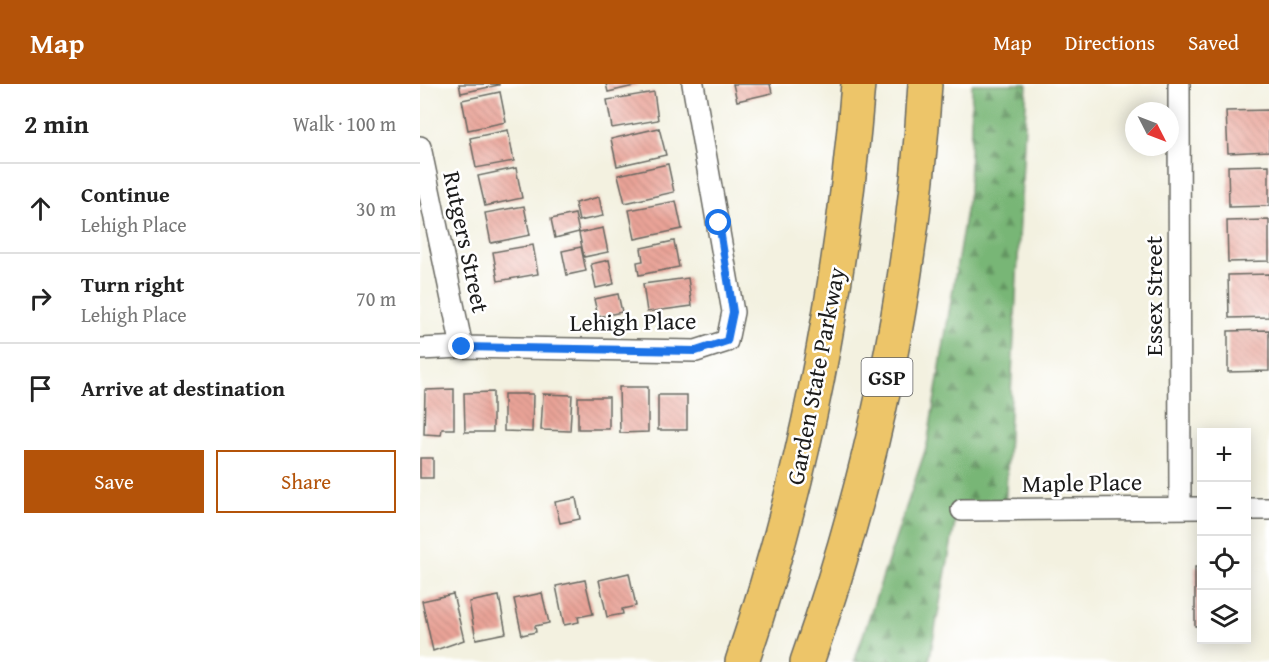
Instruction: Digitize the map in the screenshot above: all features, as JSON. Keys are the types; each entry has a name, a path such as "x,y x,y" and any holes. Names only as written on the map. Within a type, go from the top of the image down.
{"highway":[{"name":"Garden State Parkway","path":"742,662 781,535 814,404 843,237 858,84"},
{"name":"GSP","path":"807,662 846,542 886,383 914,210 925,84"}],"street":[{"name":"Lehigh Place","path":"420,349 462,347 696,351 727,341 733,312 693,84"},
{"name":"Essex Street","path":"1179,84 1180,508"},
{"name":"Rutgers Street","path":"420,147 462,347"},
{"name":"Maple Place","path":"962,510 1197,508"},
{"path":"1251,509 1269,509"}],"green space":[{"path":"972,84 1027,84 1005,511 958,507 929,662 854,662 927,445 969,192"}],"building":[{"path":"459,84 499,84 499,85 461,93"},
{"path":"606,84 639,84 639,85 608,92"},
{"path":"733,84 770,84 772,93 737,101"},
{"path":"500,92 506,122 468,130 462,100"},
{"path":"654,92 658,120 612,128 607,100"},
{"path":"1269,110 1269,151 1228,153 1226,111"},
{"path":"659,128 666,155 617,166 611,139"},
{"path":"508,130 514,161 476,168 470,138"},
{"path":"668,164 674,192 625,203 618,175"},
{"path":"1269,165 1269,206 1229,207 1228,166"},
{"path":"516,168 522,198 485,206 478,176"},
{"path":"599,197 603,216 579,221 575,203"},
{"path":"676,201 682,229 635,239 629,210"},
{"path":"524,206 530,235 491,243 485,213"},
{"path":"575,214 579,232 555,238 551,219"},
{"path":"1269,220 1269,261 1228,262 1227,221"},
{"path":"603,228 608,252 584,257 579,233"},
{"path":"674,241 679,267 639,275 637,262 643,261 641,248"},
{"path":"533,245 538,274 498,281 493,252"},
{"path":"581,247 586,271 567,275 562,251"},
{"path":"609,260 614,284 596,288 591,264"},
{"path":"1269,274 1269,317 1229,318 1228,275"},
{"path":"688,278 692,306 647,312 643,284"},
{"path":"618,294 622,312 598,317 594,299"},
{"path":"1269,330 1269,371 1228,372 1228,331"},
{"path":"619,387 648,387 648,432 620,433"},
{"path":"454,389 454,429 442,429 441,435 424,434 425,390"},
{"path":"493,392 493,432 465,432 464,393"},
{"path":"504,394 533,394 532,432 504,431"},
{"path":"543,394 572,395 570,431 541,430"},
{"path":"658,395 687,395 687,430 658,430"},
{"path":"578,397 609,397 609,429 578,429"},
{"path":"420,458 433,458 433,478 420,478"},
{"path":"576,498 580,519 560,523 555,502"},
{"path":"1195,567 1197,567 1197,626 1195,626"},
{"path":"629,573 636,606 622,609 623,614 607,617 599,580"},
{"path":"585,580 593,614 578,617 579,622 564,625 556,586"},
{"path":"542,593 549,623 535,626 536,632 522,635 514,599"},
{"path":"453,594 464,640 433,651 422,601"},
{"path":"499,596 506,633 476,639 469,602"}],"route":[{"path":"462,347 696,351 727,341 733,312 719,223"}]}
